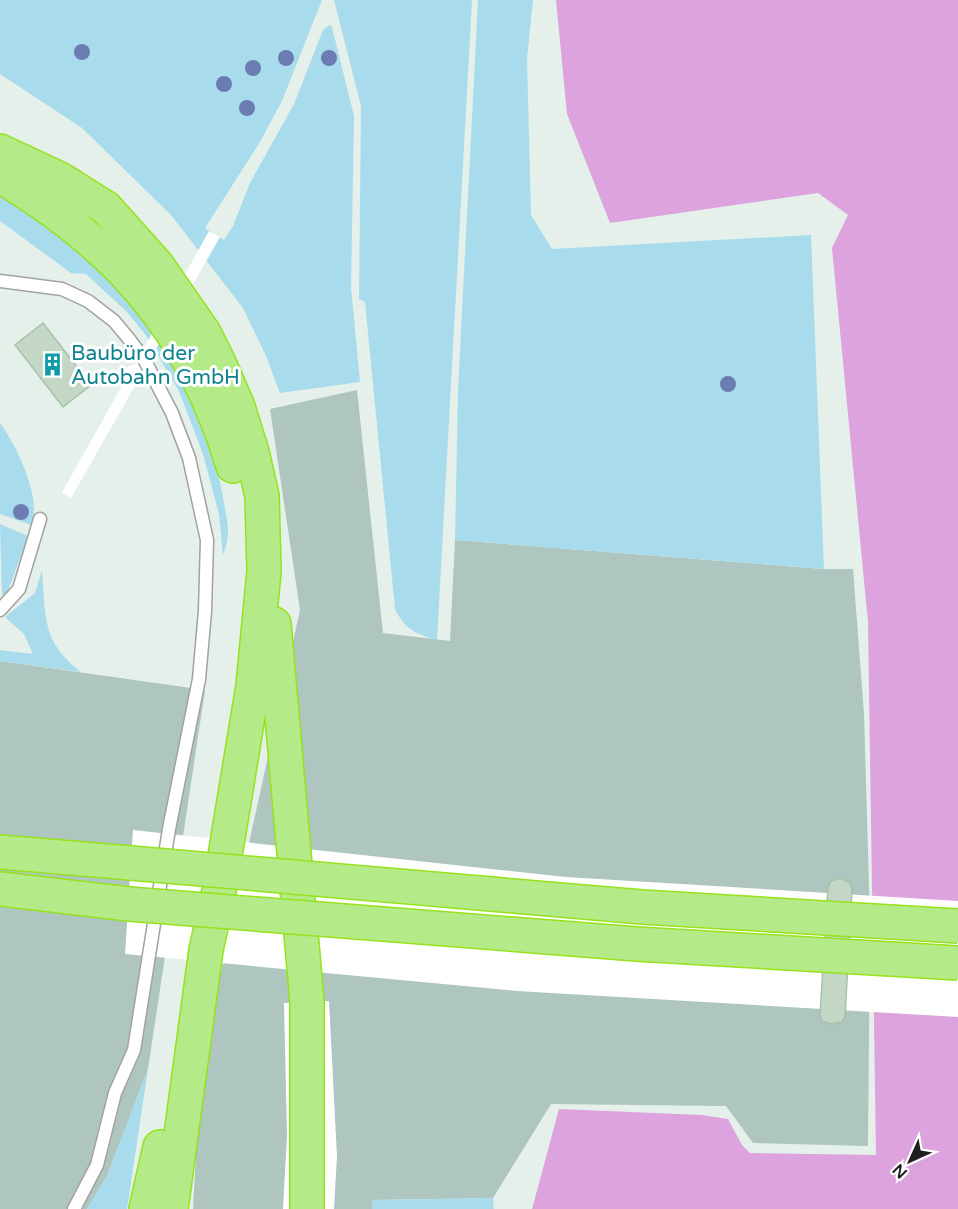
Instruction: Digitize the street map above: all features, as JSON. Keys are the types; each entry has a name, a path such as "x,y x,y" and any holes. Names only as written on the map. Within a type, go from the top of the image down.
{"highway":[{"path":"0,131 42,162 60,179"},
{"path":"0,151 60,179 106,208 157,265 204,333 238,406 252,452 262,496 307,1002 307,1209"},
{"path":"0,176 80,231 126,271 151,301 181,345 202,383 224,436 248,532 248,586 241,676 214,831 188,937 154,1209"},
{"path":"171,1209 206,950 220,886 253,686 264,571 264,533"},
{"path":"0,852 642,907 958,927"},
{"path":"0,889 129,904 637,944 958,963"},
{"path":"146,1209 160,1147"}],"lane":[{"path":"0,280 62,289 88,301 114,321 129,339 144,359 172,413 189,458 207,540 205,611 198,679 169,829 134,1050 115,1093 97,1165 74,1209"},
{"path":"0,610 19,589 40,519"}],"shaded area":[{"path":"0,0 322,0 282,101 260,142 205,228 224,240 233,226 250,183 294,104 323,30 329,25 332,27 354,116 351,287 360,382 280,393 266,356 243,308 171,215 82,128 0,74"},
{"path":"334,0 472,0 437,640 412,630 403,622 395,609 365,302 359,299 361,106"},
{"path":"478,0 533,0 527,58 531,215 552,249 811,235 824,569 455,540 458,391"},
{"path":"556,0 958,0 958,1209 532,1209 559,1109 702,1115 728,1119 742,1145 750,1153 876,1155 868,622 832,248 848,215 818,193 610,223 567,114"},
{"path":"0,191 61,233 92,260 137,312 175,369 205,431 215,463 228,527 223,555 219,514 203,454 179,391 145,334 127,312 86,274 71,273 0,221"},
{"path":"357,390 383,633 450,641 455,540 824,569 853,569 864,714 870,922 868,1146 753,1143 726,1106 551,1104 493,1198 373,1200 372,1209 193,1209 201,1063 300,610 270,409"},
{"path":"0,423 20,458 31,487 34,514 31,525 0,514"},
{"path":"0,524 28,536 7,594 2,596"},
{"path":"42,570 46,615 52,638 68,661 81,672 0,661 0,650 33,654 24,634 5,617 35,593"},
{"path":"0,661 205,690 148,1069 107,1176 87,1209 0,1209"},
{"path":"148,1069 127,1209 87,1209 107,1176"},
{"path":"493,1198 494,1209 372,1209 373,1200"}],"pier":[{"path":"209,231 220,237 144,370 145,377 136,384 71,498 62,492 126,379 124,371 135,364"},
{"path":"133,830 566,877 958,901 958,1017 517,991 125,954"},
{"path":"329,1001 337,1156 334,1209 283,1209 287,1135 284,1003"}],"building":[{"name":"Baubüro der Autobahn GmbH","path":"43,323 91,385 63,407 15,345"},
{"path":"840,878 850,883 852,889 845,1017 842,1022 831,1024 822,1021 820,1015 828,887 831,881"}],"place":[{"name":"Baubüro der Autobahn GmbH","path":"53,365"}]}
